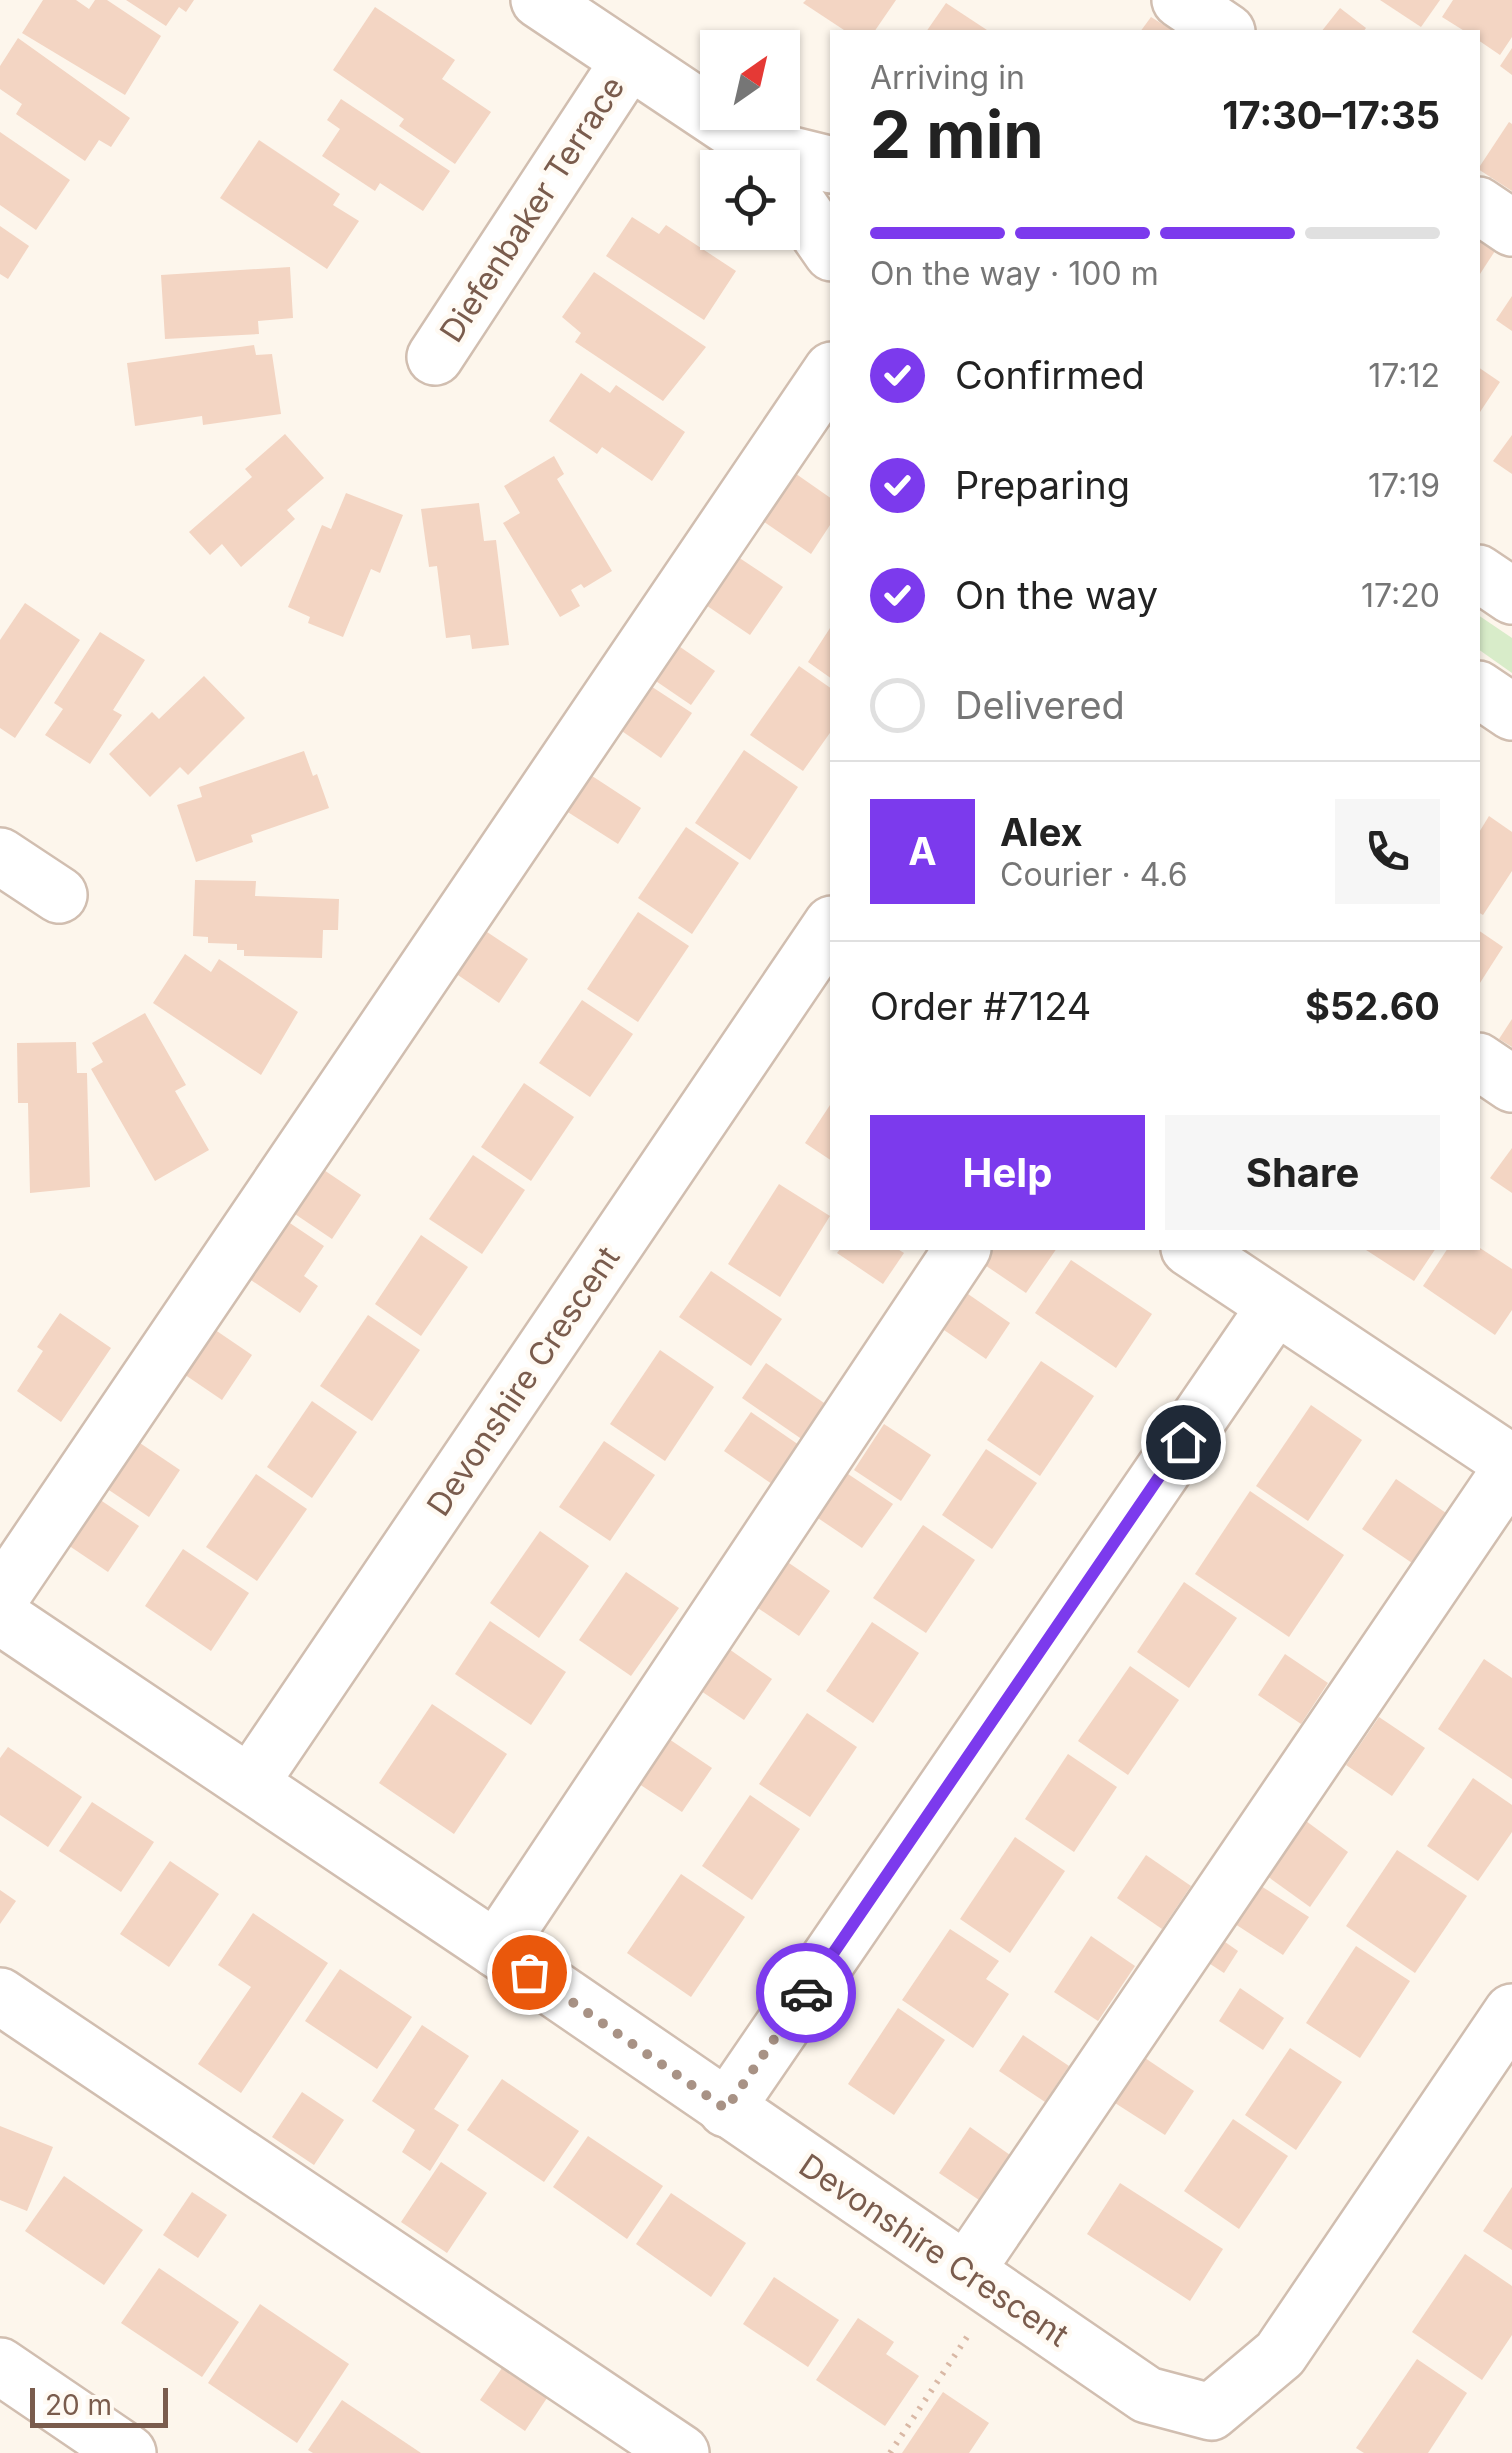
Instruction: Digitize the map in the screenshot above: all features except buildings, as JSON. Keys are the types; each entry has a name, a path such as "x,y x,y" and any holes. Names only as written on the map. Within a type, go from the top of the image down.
{"street":[{"path":"539,0 751,150"},
{"path":"1180,0 1225,30"},
{"name":"Diefenbaker Terrace","path":"434,357 629,61"},
{"path":"800,165 830,165"},
{"path":"1480,206 1512,228"},
{"path":"800,207 830,251"},
{"path":"0,1598 830,373"},
{"path":"1480,574 1512,596"},
{"path":"1480,690 1512,712"},
{"path":"0,856 59,895"},
{"name":"Devonshire Crescent","path":"251,1782 814,992 830,932"},
{"path":"1480,1061 1512,1084"},
{"path":"496,1949 962,1250"},
{"path":"966,2271 1512,1465 1192,1250"},
{"path":"726,2109 1275,1307"},
{"name":"Devonshire Crescent","path":"0,1616 251,1782 1147,2394 1212,2412 1280,2354 1512,2012"},
{"path":"0,1996 681,2453"},
{"path":"0,2366 128,2453"}],"path":[{"path":"890,2453 974,2326"}],"green space":[{"path":"1480,616 1512,638 1512,673 1480,650"}],"way so far":[{"path":"529,1972 726,2109 806,1993"}],"route":[{"path":"806,1993 1183,1442"}]}
